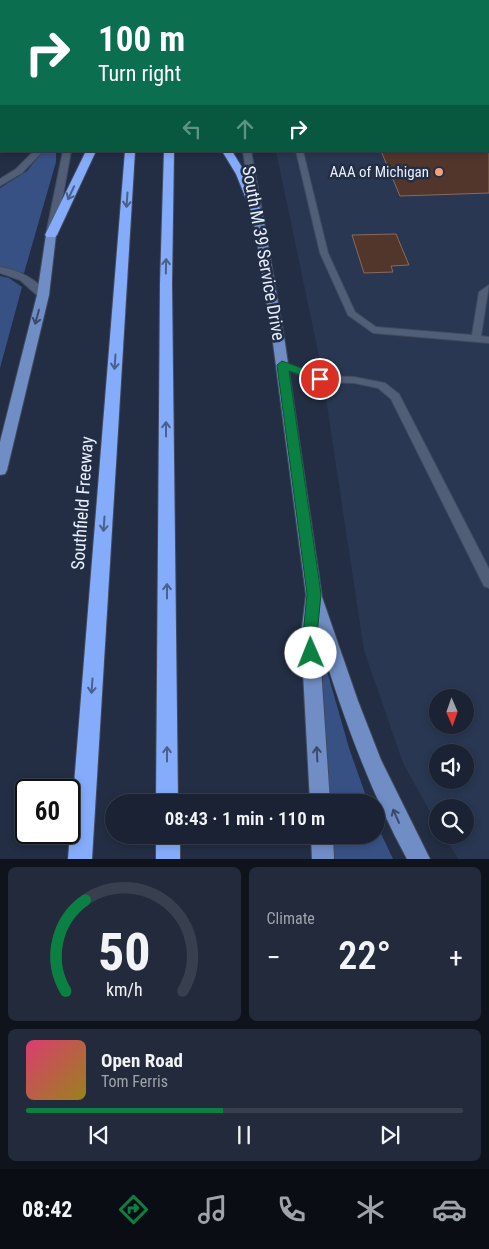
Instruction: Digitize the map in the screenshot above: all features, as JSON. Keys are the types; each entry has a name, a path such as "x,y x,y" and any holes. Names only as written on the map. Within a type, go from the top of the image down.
{"highway":[{"path":"51,235 91,152"},
{"name":"Southfield Freeway","path":"80,859 130,152"},
{"path":"167,794 166,284 169,152"},
{"path":"228,152 241,174 258,216"},
{"path":"168,844 168,859"}],"main road":[{"path":"0,184 19,171 38,152"},
{"path":"0,470 43,294 51,235 67,152"},
{"name":"South M 39 Service Drive","path":"247,152 282,365 314,594 310,635 320,794"},
{"path":"0,270 24,277 43,294"},
{"path":"314,594 336,669 368,752 405,836 419,859"},
{"path":"323,844 324,859"}],"lane":[{"path":"299,152 324,253 351,314 373,330 489,340"},
{"path":"476,339 484,318 484,292 489,288"},
{"path":"282,365 320,379 354,380 380,385 395,397 489,582"}],"shaded area":[{"path":"42,152 56,152 56,162 24,273 0,268 0,188 27,171"},
{"path":"276,152 489,152 489,859 458,859 449,844 474,844 474,799 429,799 429,810 403,763 364,650 321,366"},
{"path":"0,276 9,278 22,287 0,368"},
{"path":"321,650 349,748 365,794 328,794"},
{"path":"385,842 393,859 334,859 333,844 385,844"}],"building":[{"name":"AAA of Michigan","path":"381,152 489,152 489,193 400,196"},
{"path":"396,234 409,265 391,266 393,272 364,273 352,235"}],"place":[{"name":"AAA of Michigan","path":"439,172"}],"route":[{"path":"311,653 310,635 314,594 282,365 320,379"}]}
